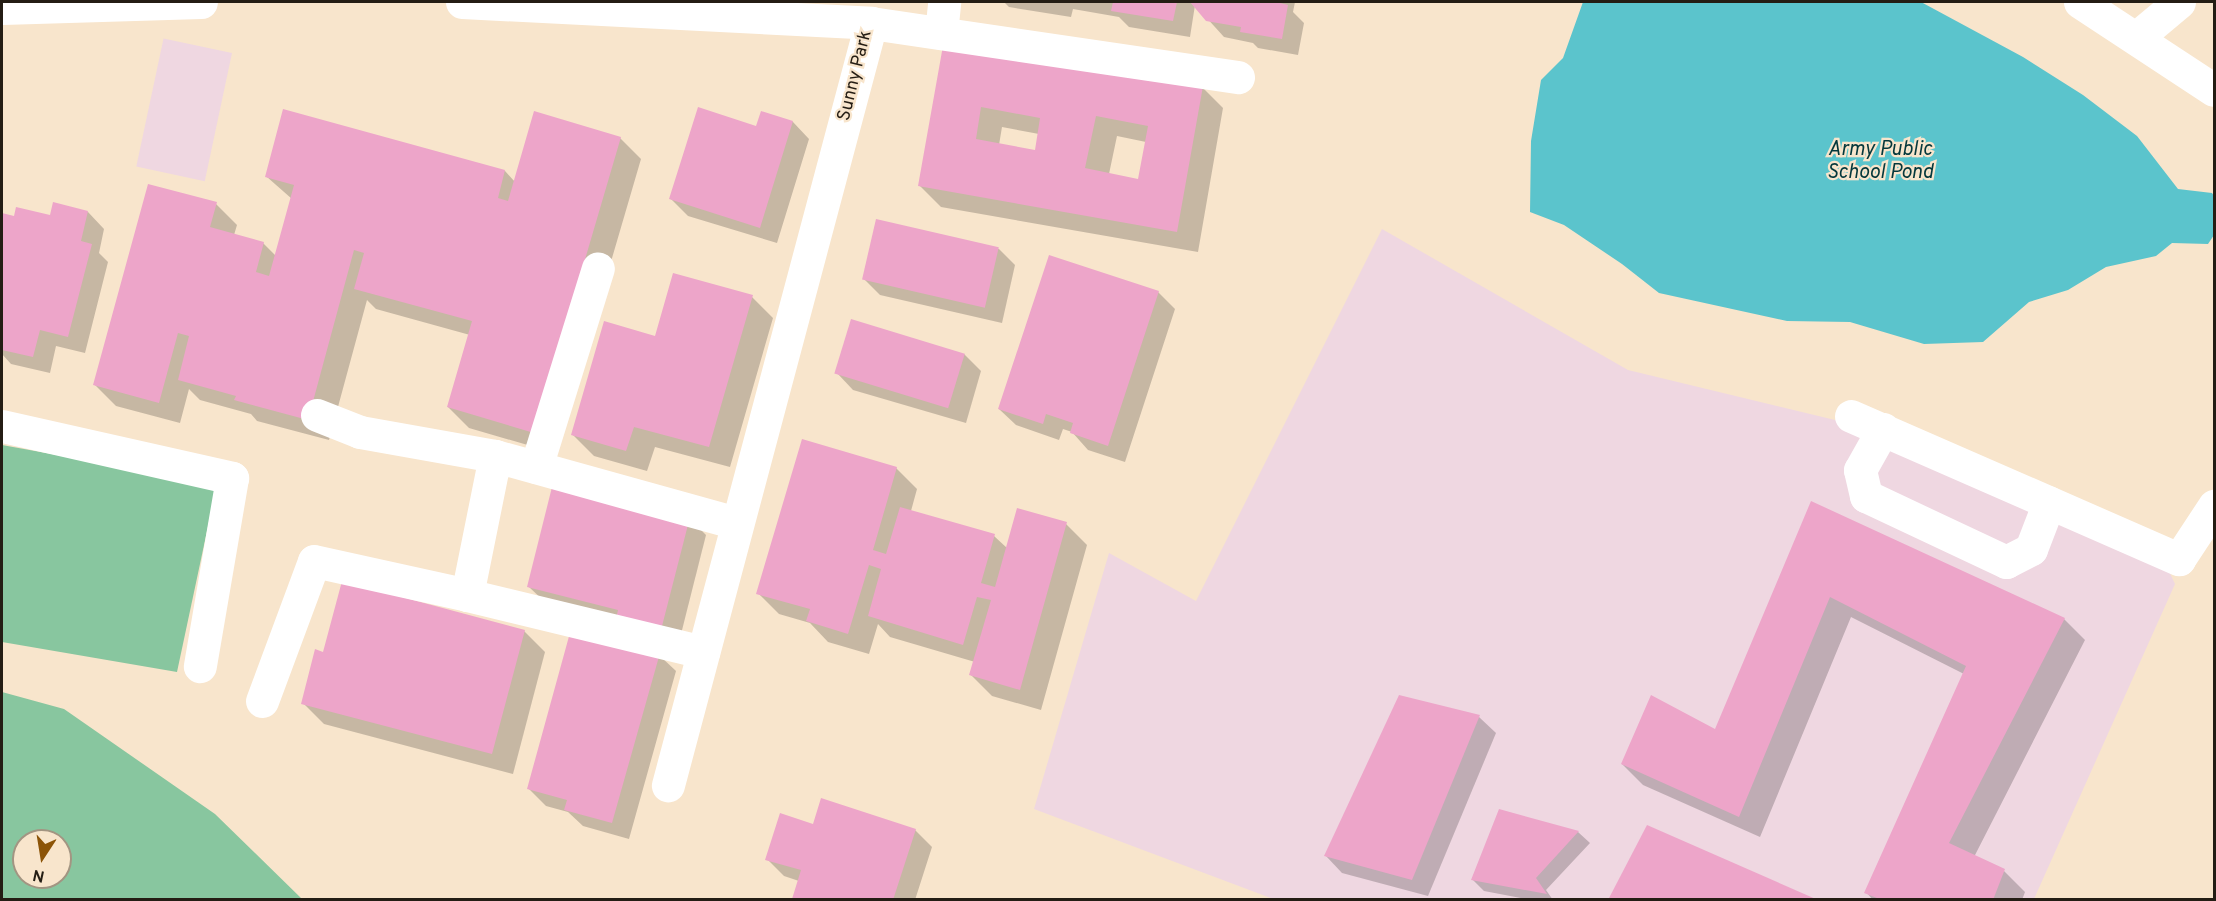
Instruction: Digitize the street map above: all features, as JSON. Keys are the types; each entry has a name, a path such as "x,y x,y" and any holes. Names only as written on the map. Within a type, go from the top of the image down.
{"street":[{"path":"2,8 201,2"},
{"name":"Sunny Park","path":"462,2 871,23 668,785"},
{"path":"2080,2 2214,90"},
{"path":"2136,38 2179,2"},
{"path":"871,23 943,17 1238,77"},
{"path":"536,467 598,268"},
{"path":"317,415 360,432 495,456 737,524"},
{"path":"1851,416 2179,559 2214,506"},
{"path":"2,426 232,478 200,666"},
{"path":"1882,429 1860,470 1866,496 2006,562 2031,549 2049,502"},
{"path":"467,595 495,456"},
{"path":"262,701 314,561 703,652"}],"shaded area":[{"path":"164,38 232,53 205,181 136,167"},
{"path":"1382,229 1628,370 1835,420 2167,567 2175,584 2034,899 1273,899 1034,809 1109,553 1196,601"}],"green space":[{"path":"2,445 217,484 177,672 2,642"},
{"path":"2,692 64,709 215,814 302,899 2,899"}],"water":[{"name":"Army Public School Pond","path":"1583,2 1921,2 2023,57 2083,95 2137,136 2178,189 2212,193 2214,196 2214,235 2208,244 2172,243 2156,256 2106,267 2068,290 2029,302 1983,342 1924,344 1850,322 1787,321 1659,293 1622,264 1564,225 1530,212 1531,141 1541,80 1563,58"}],"building":[{"path":"1113,2 1177,2 1173,21 1111,11"},
{"path":"1190,2 1276,2 1288,5 1282,39 1240,32 1241,27 1206,21"},
{"path":"944,40 1203,86 1177,232 918,186","holes":["981,107 1040,118 1035,150 976,139","1096,116 1148,126 1138,179 1085,168"]},
{"path":"698,107 756,126 761,111 793,121 760,228 669,199"},
{"path":"283,109 505,170 498,198 508,201 534,111 621,137 534,433 447,407 472,321 354,289 364,253 354,250 308,420 234,400 236,396 178,380 189,336 178,333 159,403 93,385 148,184 217,202 210,227 264,242 256,272 269,276 294,185 265,177"},
{"path":"53,202 88,211 81,241 92,244 68,337 40,330 33,357 2,350 2,213 14,216 16,207 50,215"},
{"path":"876,219 999,247 985,308 862,279"},
{"path":"1049,255 1159,291 1108,446 1070,433 1073,423 1046,414 1043,424 998,409"},
{"path":"673,273 753,295 709,447 634,427 626,451 571,435 604,321 655,336"},
{"path":"851,319 965,354 948,408 834,374"},
{"path":"802,439 897,467 873,550 886,554 900,507 995,534 981,583 995,587 1017,508 1067,522 1020,690 969,675 991,600 977,597 963,645 868,616 881,569 869,565 848,634 806,621 810,609 756,594"},
{"path":"553,483 690,517 661,630 616,619 618,610 527,587"},
{"path":"1811,501 2065,618 1949,843 2005,869 1993,900 1882,900 1864,893 1966,666 1830,597 1739,817 1621,764 1651,695 1715,729"},
{"path":"342,581 525,630 492,754 301,704 315,649 323,652"},
{"path":"571,629 660,653 612,823 564,810 567,800 527,789"},
{"path":"1399,695 1480,715 1412,880 1324,856"},
{"path":"821,798 916,829 893,900 792,899 801,870 765,860 780,813 813,824"},
{"path":"1499,809 1579,831 1536,878 1547,894 1471,880"},
{"path":"1647,825 1818,900 1608,900"}]}
